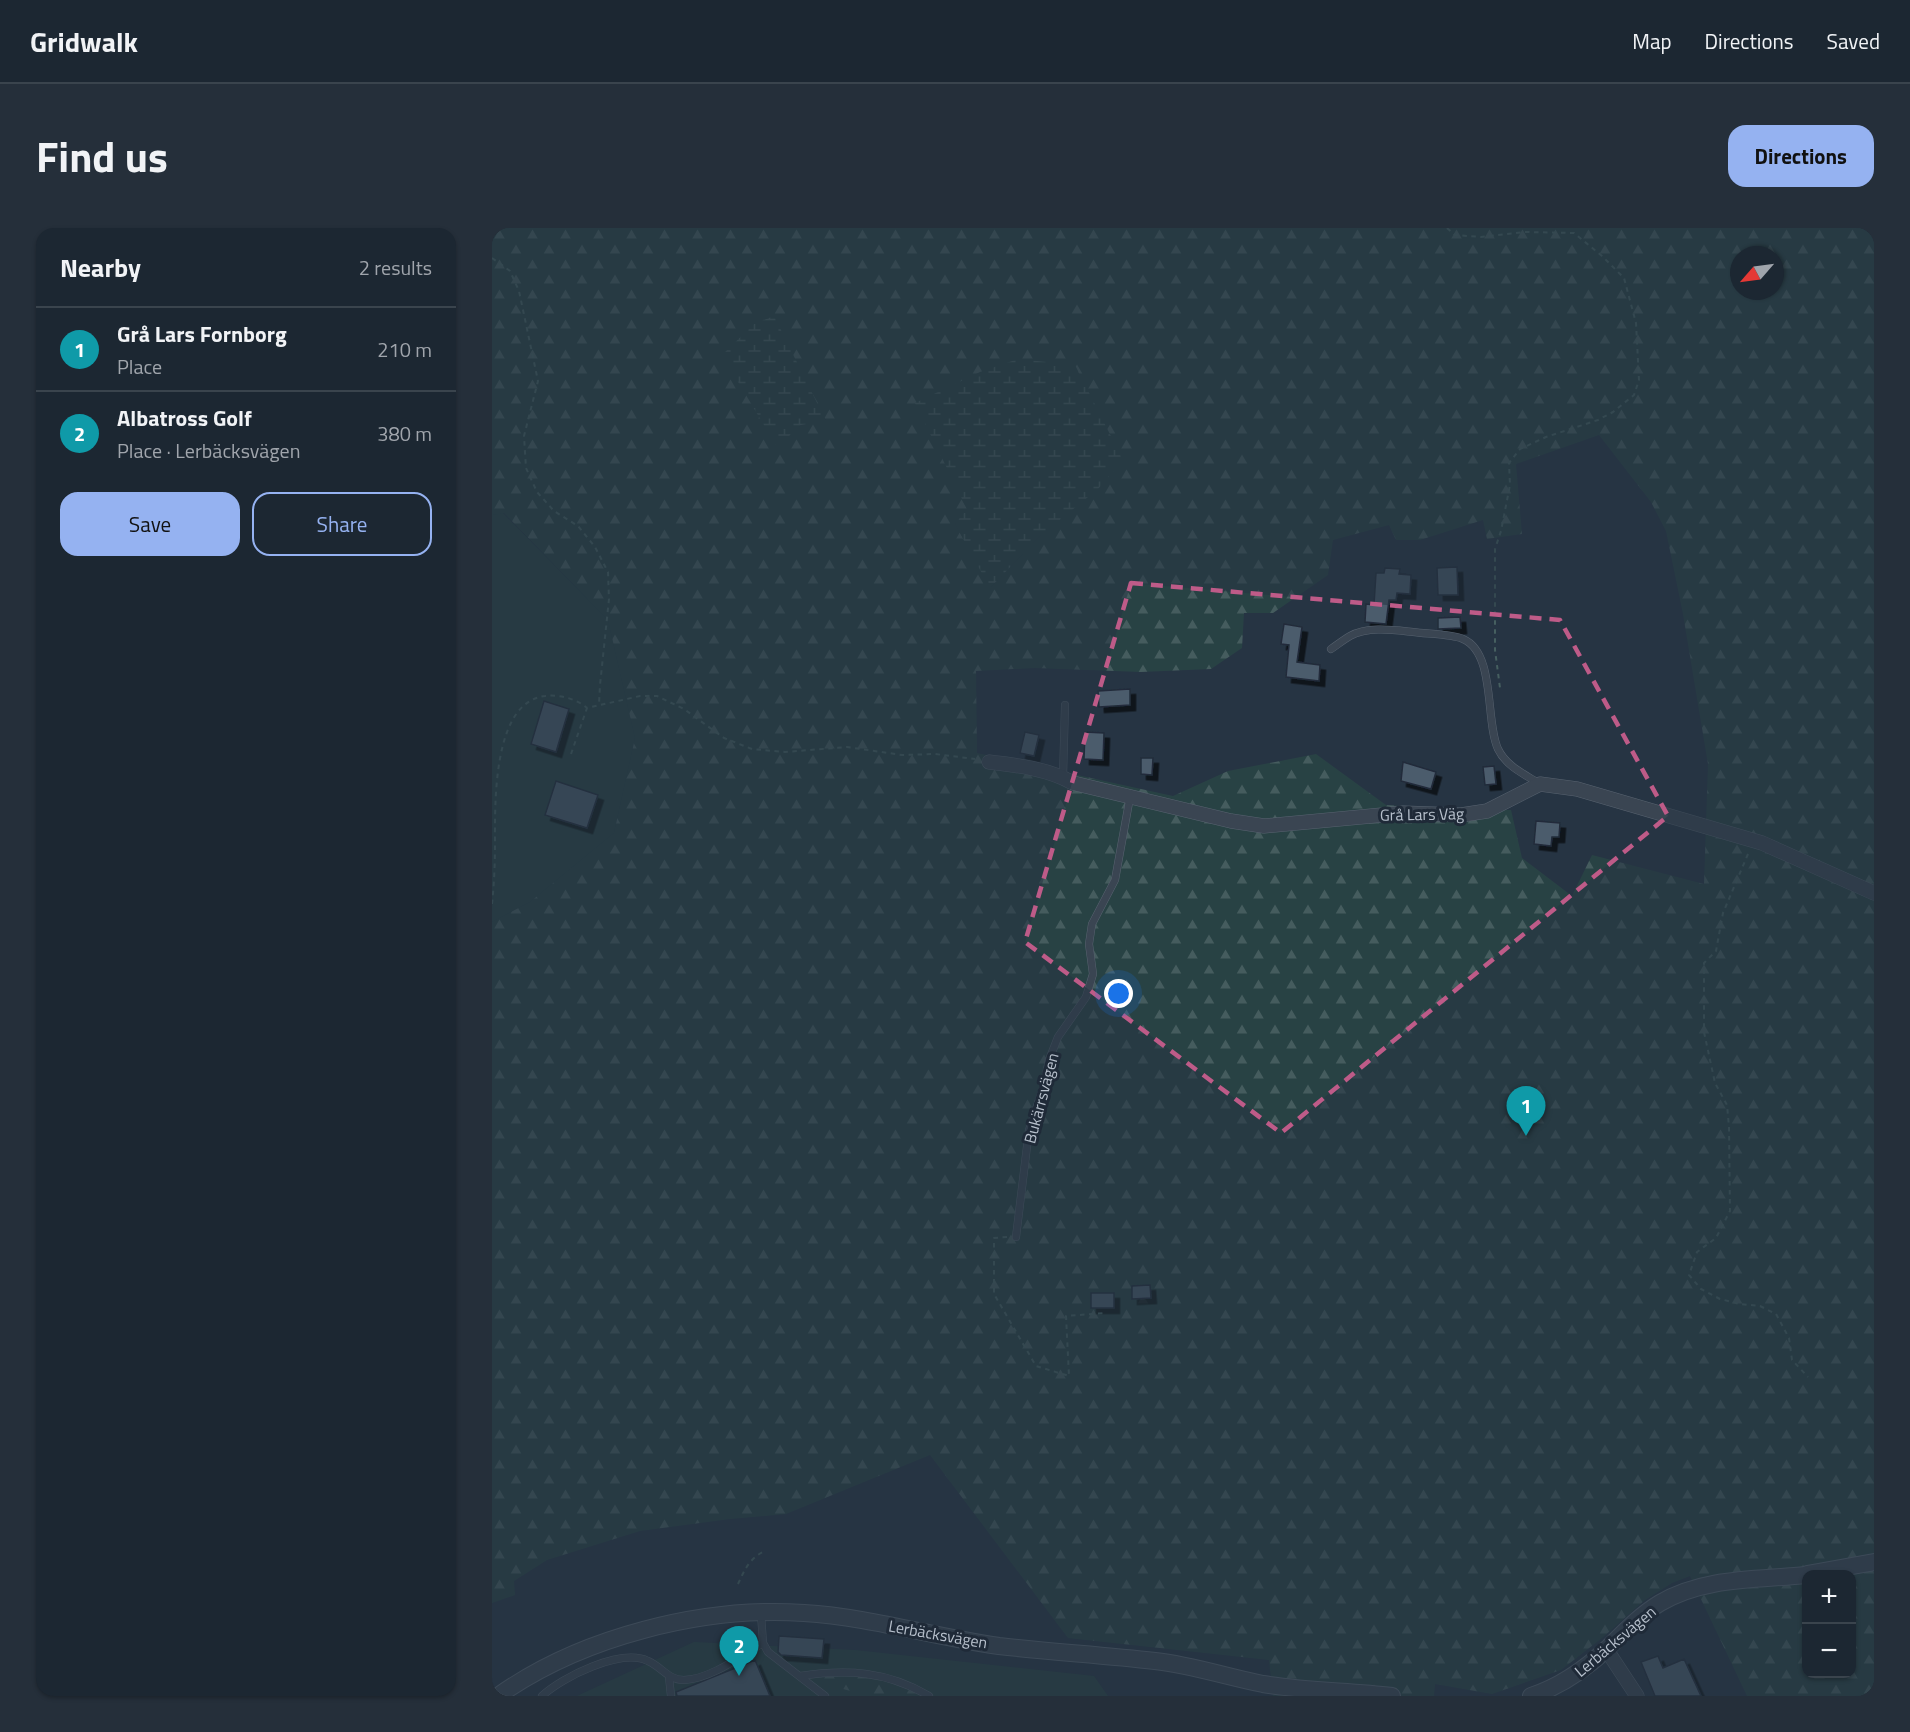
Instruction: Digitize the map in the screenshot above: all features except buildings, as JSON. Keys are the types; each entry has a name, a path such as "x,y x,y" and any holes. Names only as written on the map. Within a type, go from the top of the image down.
{"street":[{"name":"Grå Lars Väg","path":"989,762 1063,777 1073,783 1231,821 1264,826 1403,813 1461,815 1478,813 1487,811 1540,784"},
{"path":"1540,784 1577,789 1755,841 1874,893"},
{"name":"Lerbäcksvägen","path":"1833,1570 1874,1562"},
{"name":"Lerbäcksvägen","path":"1531,1696 1570,1678 1661,1602 1693,1588 1723,1582 1802,1575"},
{"name":"Lerbäcksvägen","path":"498,1696 522,1680 569,1656 643,1630 683,1621 761,1611 805,1613 864,1621 1000,1646 1167,1662 1276,1685 1392,1696"},
{"path":"1606,1649 1636,1696"}],"lane":[{"path":"1331,649 1352,635 1370,630 1392,630 1464,639 1476,650 1482,663 1487,681 1495,739 1499,750 1516,769 1540,784"},
{"path":"1063,777 1065,705"},
{"name":"Bukärrsvägen","path":"1016,1237 1029,1130 1058,1037 1086,997 1093,974 1089,944 1092,924 1115,880 1130,797"},
{"path":"761,1611 763,1642 768,1652 824,1696"},
{"path":"542,1696 567,1678 617,1660 647,1660 669,1677 682,1680 698,1678 728,1665 763,1642"},
{"path":"800,1676 850,1671 908,1684 929,1696"},
{"path":"669,1677 671,1696"}],"path":[{"path":"1447,228 1455,235 1480,237 1525,232 1574,233 1624,278 1636,323 1639,380 1634,395 1613,412 1598,420 1546,437 1520,449 1509,463 1510,485 1495,549 1496,650 1500,694"},
{"path":"492,258 510,271 519,291 538,381 524,436 526,468 537,492 554,511 578,526 595,548 608,572 609,598 599,704"},
{"path":"492,904 498,770 506,734 514,715 526,701 538,696 549,695 580,702 587,708"},
{"path":"587,708 640,696 657,696 684,709 724,738 752,749 785,752 847,747 902,755 934,754 989,762"},
{"path":"572,754 587,708"},
{"path":"1755,841 1723,913 1716,951 1704,963 1704,1032 1715,1083 1727,1105 1730,1211 1716,1239 1697,1252 1689,1275 1701,1289 1720,1299 1760,1306 1776,1314 1789,1338 1792,1360 1808,1377"},
{"path":"1016,1237 994,1238 994,1294 1036,1366 1069,1376 1066,1316 1105,1313"},
{"path":"738,1584 754,1557 763,1552"}],"highlighted area":[{"path":"1131,583 1560,620 1668,816 1281,1133 1025,942"}],"green space":[{"path":"492,228 1874,228 1874,1696 1747,1696 1690,1576 1672,1583 1645,1600 1561,1670 1492,1694 1435,1684 1434,1696 1273,1696 1269,1660 1068,1638 930,1455 786,1514 640,1531 547,1560 514,1581 515,1595 492,1603 492,922 530,902 614,833 635,738 608,620 504,513 492,515","holes":["754,324 826,420 801,425 777,446","1599,435 1651,502 1666,531 1683,614 1708,764 1704,884 1592,855 1572,896 1522,858 1511,810 1386,805 1316,754 1228,771 1173,796 977,753 976,671 1035,668 1141,672 1211,669 1242,648 1244,613 1273,613 1328,575 1333,540 1389,525 1396,540 1420,540 1483,520 1487,539 1522,534 1516,464","968,510 1041,535 991,587 955,524"]},
{"path":"774,316 826,421 801,425 777,447 722,355 754,324"},
{"path":"1018,359 1075,365 1123,460 1098,489 1041,535 990,588 955,524 967,509 915,403 980,372"},
{"path":"503,513 608,620 635,738 614,833 530,902 492,922 492,515"},
{"path":"694,1642 855,1650 1094,1676 1108,1696 577,1696"},
{"path":"821,1677 871,1677 915,1692 916,1696 869,1696 821,1683"}],"place":[{"name":"Grå Lars Fornborg","path":"1526,1136"},
{"name":"Albatross Golf","path":"739,1676"}]}
